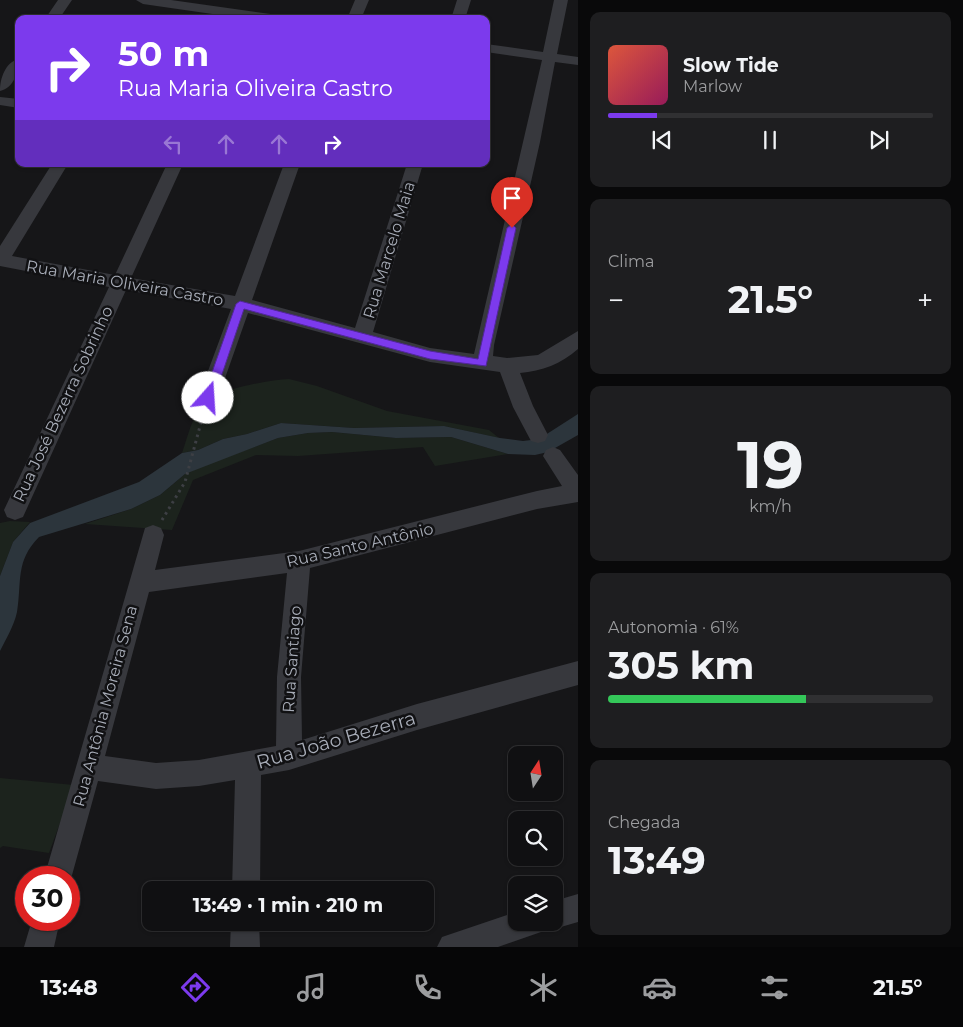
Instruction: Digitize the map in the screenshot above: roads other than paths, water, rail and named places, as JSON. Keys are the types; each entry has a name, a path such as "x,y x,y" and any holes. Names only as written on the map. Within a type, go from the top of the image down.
{"street":[{"path":"55,15 65,0"},
{"path":"143,0 164,1 236,15"},
{"path":"247,15 256,0"},
{"path":"356,15 362,0"},
{"path":"459,15 464,0"},
{"path":"483,364 484,345 561,0"},
{"path":"155,15 164,1"},
{"path":"490,49 578,61"},
{"path":"0,87 15,68"},
{"path":"0,101 15,103"},
{"path":"0,260 58,167"},
{"name":"Rua José Bezerra Sobrinho","path":"15,510 119,281 174,167"},
{"path":"208,398 240,304 291,167"},
{"name":"Rua Marcelo Maia","path":"362,337 410,167"},
{"name":"Rua Maria Oliveira Castro","path":"0,260 240,304 430,355 483,364 507,366 543,363 567,348 578,338"},
{"path":"507,366 523,407 538,435"},
{"path":"553,456 578,492"},
{"name":"Rua Santo Antônio","path":"139,583 300,561 538,500 578,492"},
{"name":"Rua Antônia Moreira Sena","path":"61,866 153,535"},
{"name":"Rua Santiago","path":"289,757 289,677 300,561"},
{"name":"Rua João Bezerra","path":"89,767 156,776 199,773 248,765 289,757 417,717 578,673"},
{"path":"246,881 248,765"},
{"path":"563,912 578,908"},
{"path":"452,947 508,929"},
{"path":"39,947 43,931"},
{"path":"245,947 246,931"}]}
